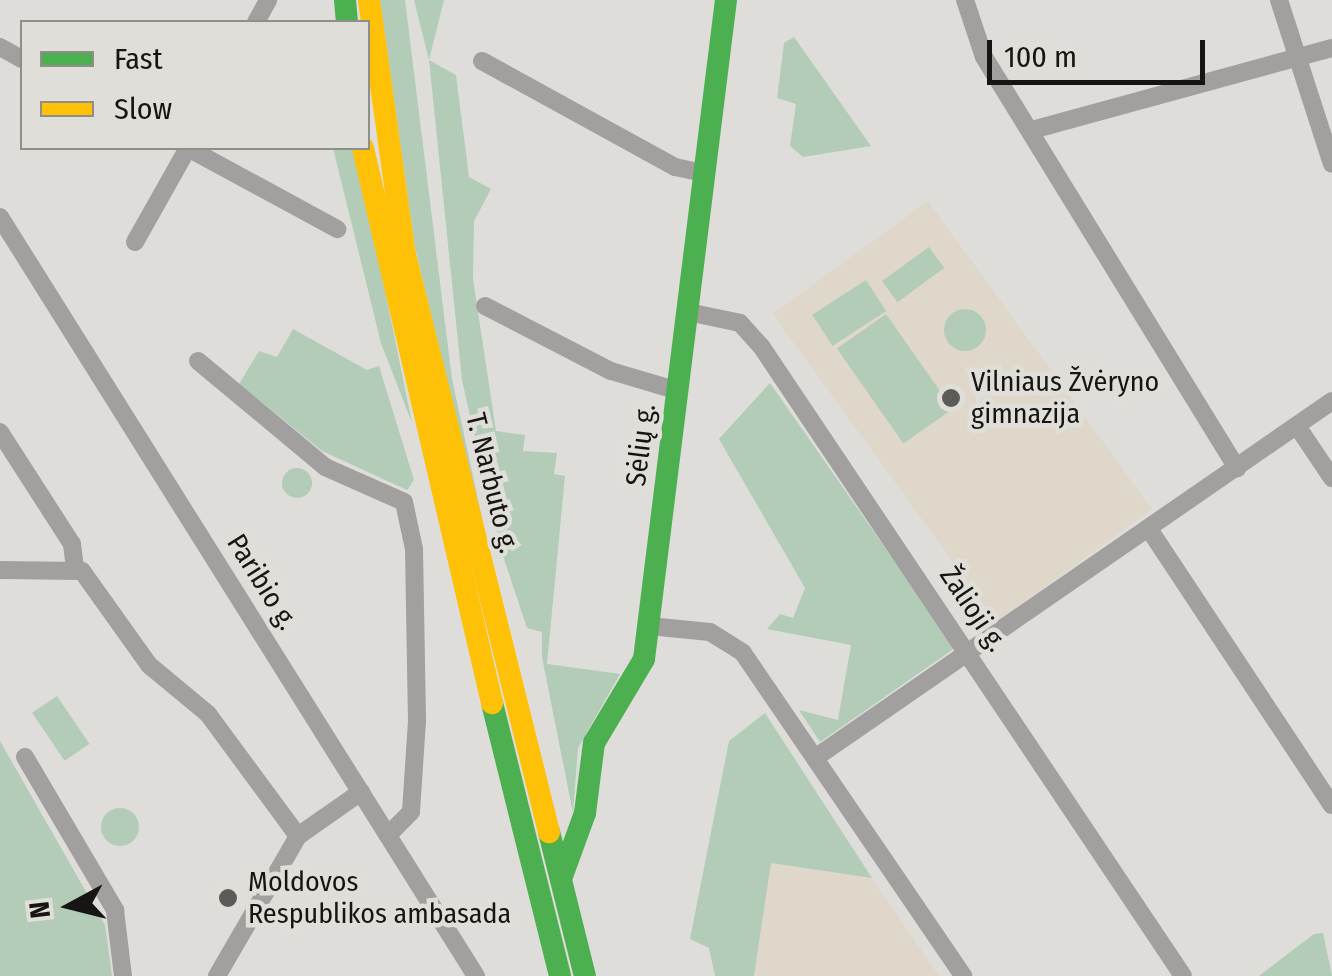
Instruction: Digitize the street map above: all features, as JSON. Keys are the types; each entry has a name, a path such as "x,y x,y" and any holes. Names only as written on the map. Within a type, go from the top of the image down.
{"main road":[{"name":"T. Narbuto g.","path":"369,0 406,255 585,976"},
{"name":"Sėlių g.","path":"543,908 561,879 585,814 594,744 639,675 650,626 704,173 720,2"},
{"name":"T. Narbuto g.","path":"363,150 406,366 560,976"}],"street":[{"path":"965,0 978,46 1237,468"},
{"path":"1279,0 1332,164"},
{"path":"1032,130 1332,48"},
{"path":"482,62 675,167 704,173"},
{"path":"135,242 187,150"},
{"path":"192,150 337,229"},
{"name":"Paribio g.","path":"0,218 476,976"},
{"path":"485,306 611,371 678,391"},
{"name":"Žalioji g.","path":"688,312 748,330 971,654 1183,976"},
{"path":"198,361 325,467 404,502 414,549 417,721 411,812 388,835"},
{"path":"815,758 971,654 1332,400"},
{"path":"1297,426 1332,478"},
{"path":"0,432 72,544 75,567 149,665 208,714 298,836"},
{"path":"1149,529 1332,806"},
{"path":"0,570 75,567"},
{"path":"650,626 729,641 815,758 963,976"},
{"path":"25,756 115,910 123,976"},
{"path":"217,976 298,836 361,792"}],"shaded area":[{"name":"Vilniaus Žvėryno gimnazija","path":"928,201 1152,509 997,622 773,314"},
{"path":"771,863 872,878 939,976 754,976"}],"green space":[{"path":"380,0 405,0 452,379 498,592 415,248"},
{"path":"414,0 444,0 429,60"},
{"path":"794,37 871,146 803,157 790,146 796,104 777,98 784,43"},
{"path":"429,60 456,75 469,177 491,189 474,221 473,279 496,431 525,435 523,451 557,453 554,474 565,476 547,664 620,674 578,748 573,813 542,657 542,632 527,628 498,541 462,380"},
{"path":"333,150 356,150 412,423 381,343"},
{"path":"929,247 944,268 897,302 882,281"},
{"path":"866,280 886,311 832,346 812,315"},
{"path":"965,309 980,315 986,330 980,345 965,351 950,345 944,330 950,315"},
{"path":"886,314 953,409 903,443 837,348"},
{"path":"293,329 367,370 379,366 414,480 407,490 322,451 239,384 259,351 277,357"},
{"path":"770,383 955,648 820,742 799,710 838,720 851,645 767,629 780,614 793,618 805,588 719,439"},
{"path":"297,468 311,477 312,483 303,497 297,498 283,489 282,483 291,469"},
{"path":"57,696 89,744 65,761 32,713"},
{"path":"765,713 872,878 771,863 754,976 715,976 709,948 690,939 729,741"},
{"path":"0,741 105,925 112,976 0,976"},
{"path":"120,808 133,814 139,827 133,840 120,846 107,840 101,827 107,814"},
{"path":"1323,933 1332,976 1259,976 1314,934"}],"traffic: fast":[{"path":"345,0 347,20"},
{"path":"561,879 585,813 594,743 644,659 726,0"},
{"path":"492,703 560,976"},
{"path":"549,832 585,976"}],"traffic: slow":[{"path":"369,0 405,255 549,832"},
{"path":"363,150 492,703"}],"place":[{"name":"Vilniaus Žvėryno gimnazija","path":"951,398"},
{"name":"Moldovos Respublikos ambasada","path":"228,898"}]}
